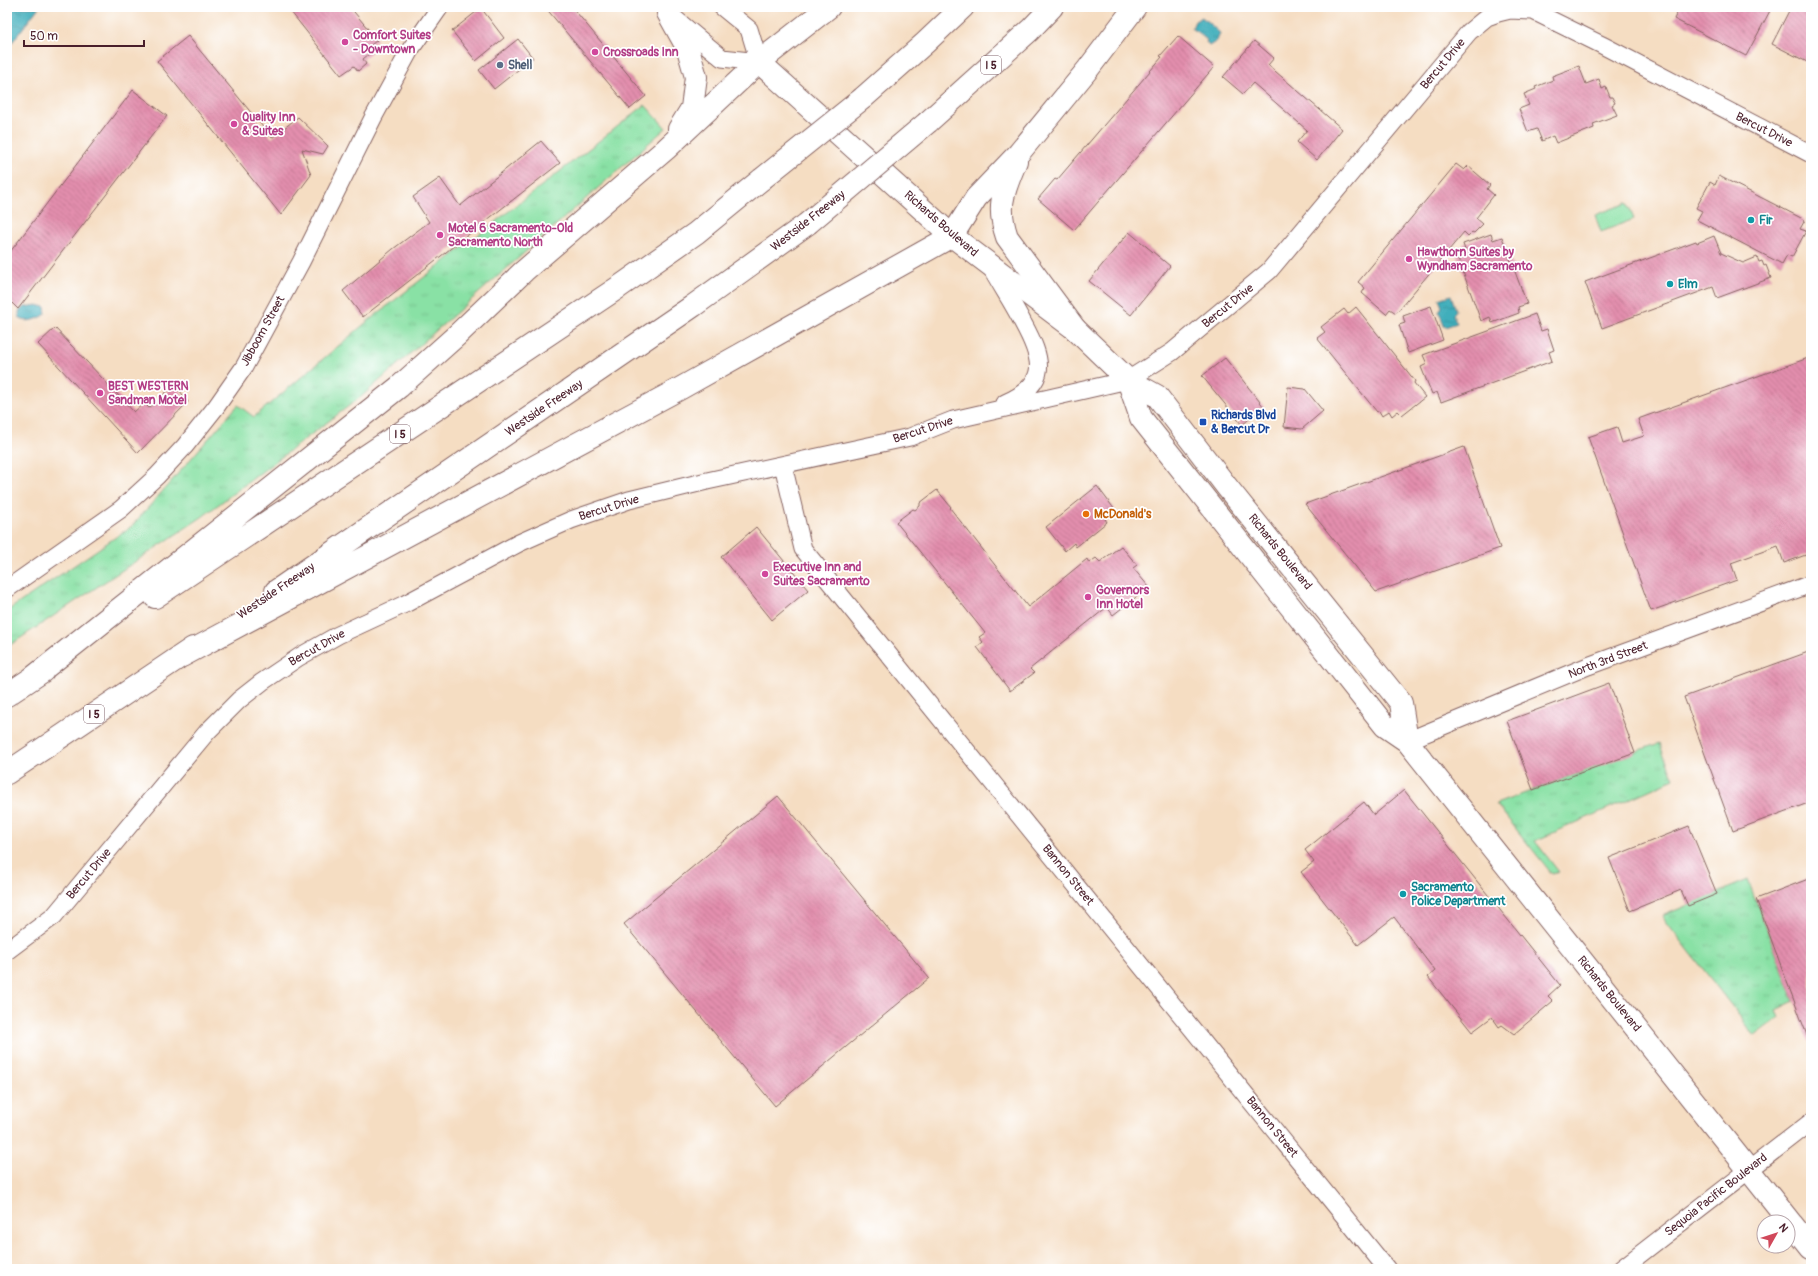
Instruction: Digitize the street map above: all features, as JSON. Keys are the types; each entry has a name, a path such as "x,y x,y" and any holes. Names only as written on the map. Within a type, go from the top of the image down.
{"main road":[{"path":"31,679 399,387 456,336 524,271 666,149 759,62 829,7"},
{"name":"I 5","path":"7,695 619,287 696,233 863,98 963,7"},
{"name":"Westside Freeway","path":"7,773 182,656 693,306 807,224 928,122 1030,30 1052,7"},
{"path":"182,656 681,388 952,236 976,198 1019,152 1088,69 1135,7"},
{"path":"664,10 688,49 696,76 692,108 666,149"},
{"name":"Richards Boulevard","path":"759,62 952,236 1075,329 1128,380 1157,396 1227,487 1401,703 1407,741 1811,1248"},
{"path":"1019,152 1004,193 1001,207 1001,220 1007,237 1075,329"}],"street":[{"name":"Jibboom Street","path":"7,589 121,509 157,476 185,446 216,408 244,367 297,268 376,112 410,50 440,7"},
{"path":"664,10 722,58 759,62 749,29 722,7"},
{"name":"Bercut Drive","path":"7,951 54,916 207,732 239,700 298,657 338,635 405,604 519,542 571,520 637,498 707,481 910,437 954,420 1128,380 1172,352 1269,271 1469,32 1487,17 1498,13 1521,10 1533,11 1811,154"},
{"path":"982,413 1013,399 1026,390 1034,381 1039,368 1036,345 990,266"},
{"name":"Bannon Street","path":"783,465 803,549 1387,1269"},
{"name":"North 3rd Street","path":"1407,741 1588,666 1811,584"},
{"name":"Sequoia Pacific Boulevard","path":"1621,1269 1748,1169 1811,1122"}],"green space":[{"path":"645,105 666,128 362,396 202,517 7,647 7,611 132,526 238,405 254,417 368,321"},
{"path":"1627,203 1634,219 1601,232 1595,215"},
{"path":"1659,743 1674,779 1535,841 1559,872 1552,874 1496,804"},
{"path":"1748,880 1794,1001 1776,1010 1779,1018 1755,1036 1662,916"}],"water":[{"path":"7,7 39,7 7,49"},
{"path":"1202,17 1220,33 1217,41 1209,46 1206,43 1207,40 1192,28 1195,21"},
{"path":"1451,295 1456,310 1453,315 1457,323 1445,327 1439,312 1442,307 1439,299"},
{"path":"37,305 45,307 46,314 40,318 29,321 19,318 19,311 25,307"}],"building":[{"name":"Comfort Suites - Downtown","path":"287,7 350,7 377,40 371,45 375,49 363,59 366,64 358,71 354,66 341,75"},
{"name":"Crossroads Inn","path":"545,7 572,7 646,96 630,109"},
{"path":"1680,7 1772,7 1746,56 1674,19"},
{"path":"1791,7 1811,7 1811,64 1772,44"},
{"path":"481,8 504,38 476,61 452,31"},
{"name":"Quality Inn & Suites","path":"188,36 272,138 298,117 328,146 323,154 302,149 311,175 281,215 157,61"},
{"path":"1178,36 1214,67 1074,230 1038,199 1055,179 1057,180 1162,57 1160,56"},
{"path":"518,39 533,58 494,89 479,70"},
{"path":"1254,41 1274,58 1268,65 1342,129 1317,160 1297,142 1307,130 1253,83 1243,94 1223,77"},
{"path":"1579,66 1586,84 1599,79 1602,89 1606,87 1610,97 1612,97 1615,103 1612,105 1617,115 1593,124 1594,128 1556,143 1553,136 1542,141 1537,129 1528,132 1519,109 1529,105 1524,94 1536,89 1535,87 1553,80 1552,76"},
{"path":"133,90 167,116 18,309 7,298 7,256"},
{"name":"Motel 6 Sacramento-Old Sacramento North","path":"541,141 560,163 363,317 343,291 393,249 429,222 413,197 440,178 460,206"},
{"name":"Hawthorn Suites by Wyndham Sacramento","path":"1456,164 1464,170 1468,166 1490,185 1487,189 1494,195 1476,218 1483,224 1474,233 1472,232 1468,236 1464,232 1396,313 1390,309 1386,314 1362,293 1365,288 1358,282"},
{"name":"Fir","path":"1719,176 1805,220 1800,229 1806,231 1792,257 1787,255 1782,264 1697,220 1702,211 1696,208 1710,182 1715,185"},
{"path":"1129,232 1170,266 1131,315 1089,281"},
{"name":"Hawthorn Suites by Wyndham Sacramento","path":"1491,234 1493,240 1502,237 1527,304 1518,307 1519,313 1492,323 1490,317 1481,321 1456,253 1465,250 1463,244"},
{"name":"Elm","path":"1714,236 1721,253 1743,263 1757,257 1759,262 1762,261 1764,266 1766,265 1771,278 1717,298 1713,287 1602,328 1585,282 1696,241 1697,243"},
{"name":"Hawthorn Suites by Wyndham Sacramento","path":"1431,306 1443,340 1408,353 1399,325 1405,323 1403,316"},
{"path":"1356,307 1415,381 1414,383 1425,397 1402,415 1398,411 1392,416 1389,411 1382,416 1379,411 1377,412 1317,338 1325,332 1321,327 1344,309 1348,314"},
{"path":"1535,314 1541,331 1547,329 1554,350 1549,352 1552,361 1441,402 1437,392 1432,394 1421,367 1427,364 1423,355"},
{"name":"BEST WESTERN Sandman Motel","path":"55,328 134,412 144,403 149,408 175,384 188,402 138,453 38,344"},
{"path":"1811,357 1811,533 1807,535 1811,544 1811,553 1784,563 1778,546 1731,563 1737,580 1651,611 1588,437 1617,427 1622,443 1644,436 1638,419"},
{"path":"1225,358 1264,407 1242,425 1202,376"},
{"path":"1288,387 1305,389 1323,411 1302,429 1284,427"},
{"path":"1464,447 1500,548 1376,592 1305,504"},
{"name":"McDonald's","path":"1097,486 1115,510 1105,519 1107,522 1076,547 1074,543 1065,551 1046,527"},
{"name":"Governors Inn Hotel","path":"937,490 1028,607 1087,559 1089,563 1096,558 1100,562 1121,546 1137,565 1133,568 1149,587 1113,615 1107,607 1030,669 1034,673 1010,691 977,647 983,642 979,637 985,633 896,522 913,509 915,510 920,506 920,503"},
{"name":"Executive Inn and Suites Sacramento","path":"756,527 808,590 772,620 721,557"},
{"path":"1811,651 1811,802 1733,831 1684,697"},
{"path":"1609,683 1635,753 1533,790 1507,721"},
{"name":"Sacramento Police Department","path":"1404,790 1560,985 1548,996 1553,1001 1514,1034 1502,1025 1499,1027 1492,1017 1472,1032 1428,977 1435,971 1394,917 1358,945 1301,872 1314,862 1305,850 1364,802 1374,815"},
{"path":"778,796 929,978 775,1106 624,924"},
{"path":"1689,826 1717,894 1688,906 1681,890 1630,911 1609,858"},
{"path":"1811,878 1811,1046 1756,899"}],"place":[{"name":"Comfort Suites - Downtown","path":"345,42"},
{"name":"Crossroads Inn","path":"595,52"},
{"name":"Shell","path":"500,65"},
{"name":"Quality Inn & Suites","path":"234,124"},
{"name":"Fir","path":"1751,220"},
{"name":"Motel 6 Sacramento-Old Sacramento North","path":"440,235"},
{"name":"Hawthorn Suites by Wyndham Sacramento","path":"1409,259"},
{"name":"Elm","path":"1670,284"},
{"name":"BEST WESTERN Sandman Motel","path":"100,393"},
{"name":"Richards Blvd & Bercut Dr","path":"1203,422"},
{"name":"McDonald's","path":"1086,514"},
{"name":"Executive Inn and Suites Sacramento","path":"765,574"},
{"name":"Governors Inn Hotel","path":"1088,597"},
{"name":"Sacramento Police Department","path":"1403,894"}]}
